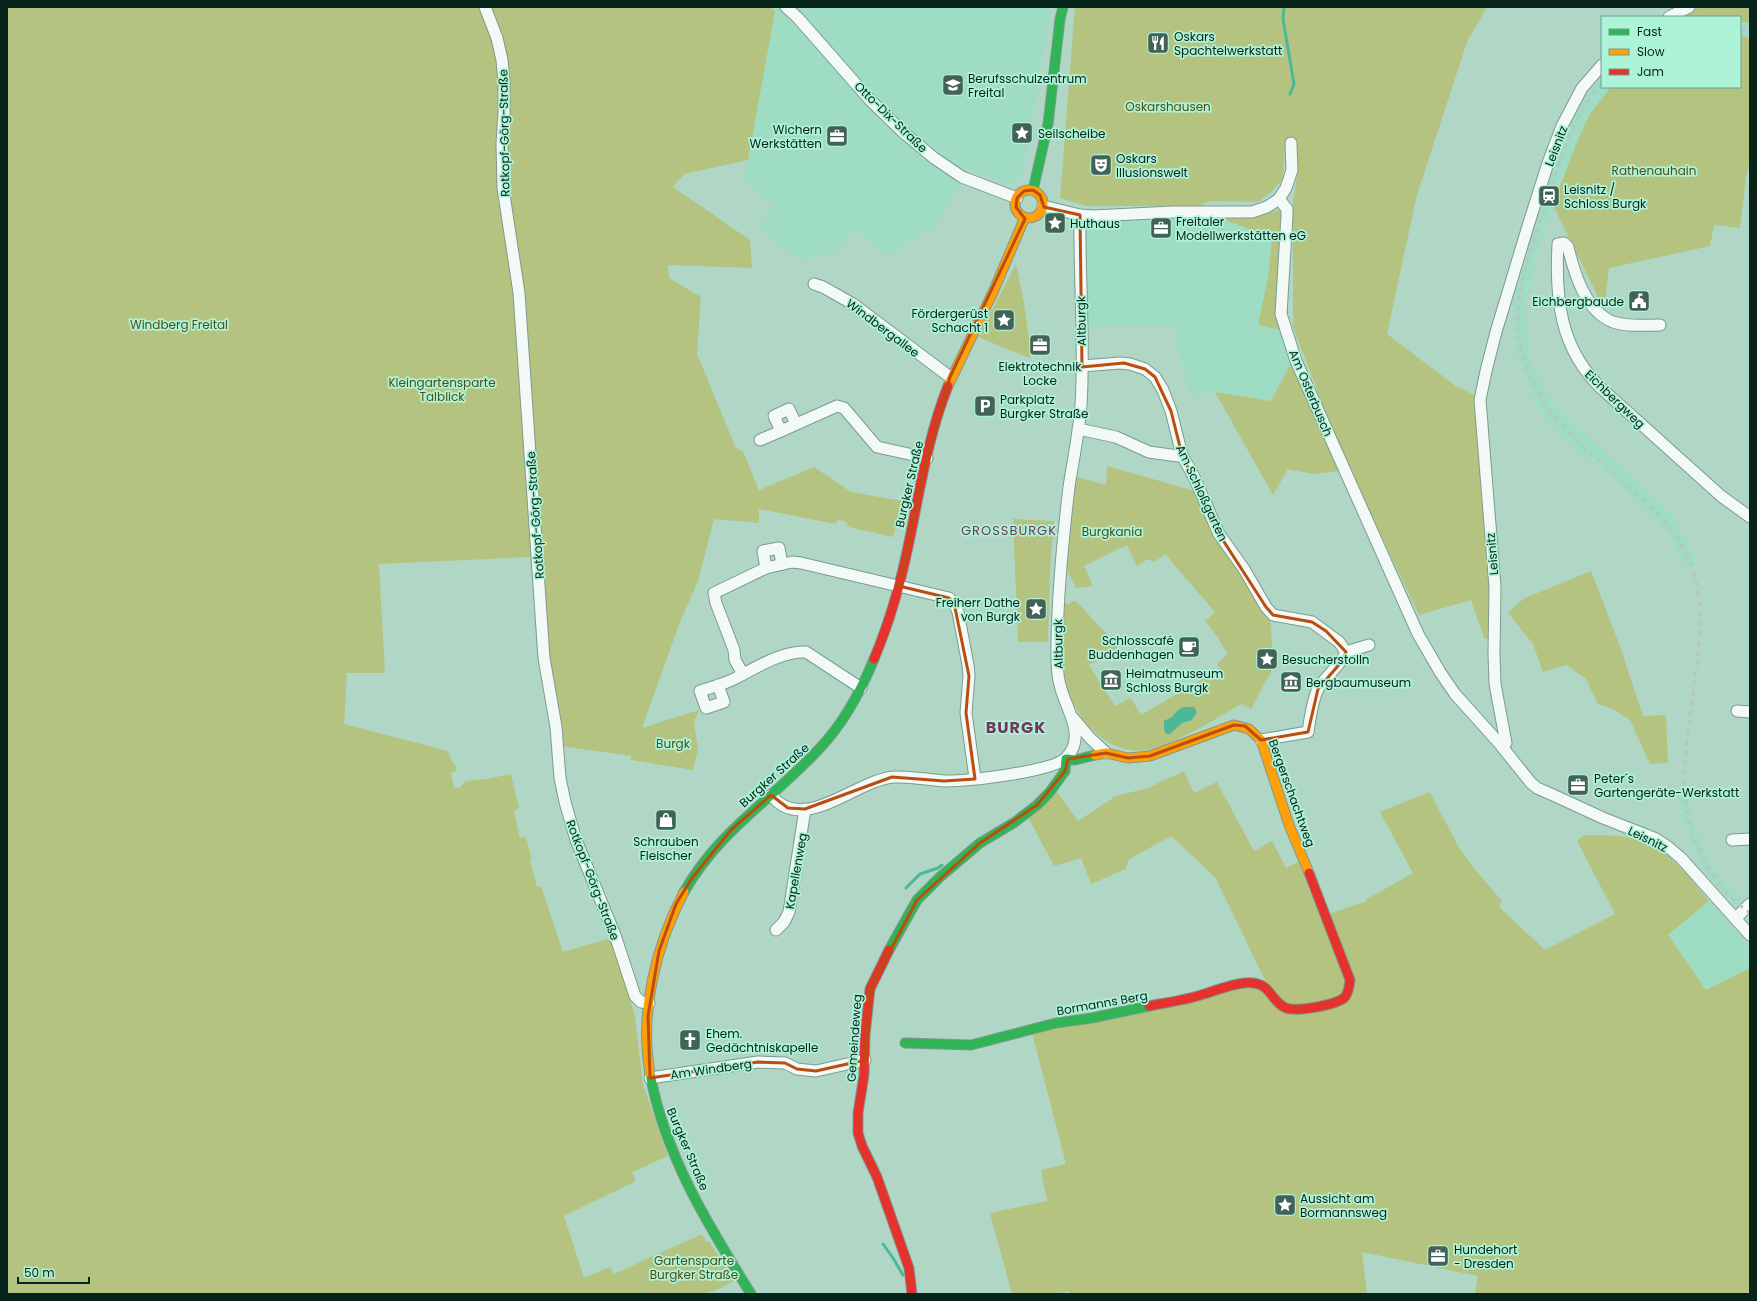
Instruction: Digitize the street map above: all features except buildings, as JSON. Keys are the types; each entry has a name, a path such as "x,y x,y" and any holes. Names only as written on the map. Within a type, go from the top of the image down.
{"street":[{"name":"Rotkopf-Görg-Straße","path":"485,7 500,48 504,82 502,143 503,188 519,293 544,658 558,739 560,778 564,800 575,838 615,935 635,996 641,1002 650,1003"},
{"name":"Otto-Dix-Straße","path":"786,7 798,18 870,100 910,138 948,169 962,177 1017,198"},
{"path":"1033,190 1048,124 1060,19 1063,7"},
{"path":"1671,16 1689,7"},
{"name":"Leisnitz","path":"1601,66 1582,88 1562,126 1548,163 1496,332 1481,394 1486,492 1495,587 1495,684 1506,743 1502,747 1537,788 1603,818 1654,838 1668,847 1681,858 1750,935"},
{"path":"1043,206 1080,215 1252,212 1266,207 1279,199 1286,188 1292,170 1290,143"},
{"path":"1033,190 1040,195 1043,206 1038,214 1030,218 1025,217 1016,207 1017,198 1024,191 1033,190"},
{"name":"Am Osterbusch","path":"1279,199 1287,209 1281,314 1296,361 1418,634 1454,694 1502,747"},
{"name":"Altburgk","path":"1066,759 1073,750 1076,736 1073,718 1065,702 1059,683 1057,662 1058,607 1069,488 1081,403 1080,215"},
{"name":"Burgker Straße","path":"751,1294 711,1226 679,1165 662,1124 650,1078 647,1046 650,1003 659,951 680,898 703,861 748,814 814,756 843,717 861,688 885,634 898,586 937,415 950,377 1008,259 1025,217"},
{"name":"Eichbergweg","path":"1660,326 1622,324 1612,321 1602,314 1593,306 1580,287 1568,247 1564,242 1558,244 1559,302 1566,334 1580,363 1591,379 1721,496 1750,517"},
{"name":"Windbergallee","path":"814,284 823,287 853,304 950,377"},
{"name":"Am Schloßgarten","path":"1082,366 1120,363 1130,364 1145,369 1155,377 1163,390 1171,411 1182,454 1194,477 1219,534 1244,569 1266,607 1272,615 1312,622 1339,642 1346,652"},
{"path":"760,440 837,406 844,408 877,447 927,458"},
{"path":"781,431 774,416 789,409 796,424"},
{"path":"1078,429 1116,437 1149,452 1178,456 1182,454"},
{"path":"766,568 763,551 779,548 782,564"},
{"path":"743,674 735,660 734,650 716,603 714,593 766,568 782,564 801,563 949,598 956,607 969,676 966,713 975,778"},
{"path":"1261,740 1308,732 1311,712 1318,689 1343,660 1346,652 1369,645"},
{"path":"718,685 743,674 754,666 796,652 806,652 861,688"},
{"path":"1737,711 1750,712"},
{"path":"1073,718 1090,738 1106,752"},
{"name":"Bergerschachtweg","path":"1066,759 1075,760 1106,752 1128,758 1150,756 1234,725 1245,726 1261,740 1289,825 1324,910 1350,980 1349,990 1344,998 1319,1007 1293,1010"},
{"path":"771,795 776,802 784,807 805,809 837,800 881,779 892,777 963,781 975,778 1039,770 1056,765 1066,759"},
{"name":"Gemeindeweg","path":"912,1294 909,1268 877,1177 862,1146 858,1133 858,1113 864,1075 866,1029 870,989 881,964 910,909 917,900 940,877 980,844 1016,822 1037,805 1049,793 1065,771 1066,759"},
{"name":"Kapellenweg","path":"776,930 784,922 790,912 805,809"},
{"path":"1732,840 1750,839"},
{"path":"1736,918 1750,904"},
{"name":"Bormanns Berg","path":"905,1043 971,1045 1051,1024 1092,1018 1194,997 1243,983 1255,983 1265,987 1284,1007 1293,1010"},
{"name":"Am Windberg","path":"650,1078 765,1062 784,1063 797,1069 816,1071 865,1060"}],"highlighted area":[{"path":"1033,190 1040,195 1044,207 1080,215 1082,367 1124,363 1145,369 1155,377 1171,411 1182,455 1219,534 1266,607 1273,615 1312,622 1326,631 1346,652 1343,660 1318,689 1308,732 1261,740 1245,726 1234,725 1150,756 1128,758 1106,753 1068,759 1065,771 1037,805 980,843 917,900 870,989 865,1060 816,1071 797,1069 785,1063 758,1062 650,1078 648,1016 659,951 676,904 692,878 731,830 771,795 788,808 805,809 892,777 944,781 975,779 966,713 969,676 954,603 949,598 899,586 927,458 950,377 1025,219 1016,207 1017,198 1024,191"}],"shaded area":[{"path":"778,7 1051,7 1028,147 1021,178 1010,184 969,171 936,224 889,255 853,229 838,251 800,260 759,229 775,203 745,182 759,95 775,11"},
{"path":"1741,21 1750,23 1750,38 1741,35"},
{"path":"1601,77 1601,88 1610,88 1590,114 1540,243 1526,305 1525,318 1531,360 1541,385 1558,409 1671,514 1697,563 1686,567 1674,544 1660,523 1618,483 1584,456 1550,422 1537,405 1517,356 1512,323 1514,291 1553,168 1565,135 1578,107"},
{"path":"1177,219 1225,220 1272,238 1268,277 1258,324 1281,330 1291,363 1271,401 1215,392 1190,396 1173,326 1087,325 1086,233 1102,221"},
{"path":"1184,707 1194,707 1197,712 1192,720 1182,723 1170,734 1166,734 1164,730 1164,721 1172,717 1178,710"},
{"path":"1689,795 1692,820 1702,845 1713,867 1724,882 1750,907 1750,918 1732,902 1713,881 1701,862 1683,822 1678,796"},
{"path":"1709,901 1750,946 1750,968 1706,991 1668,935"}],"green space":[{"path":"7,7 769,7 775,11 748,160 684,174 673,187 750,240 752,268 668,265 669,278 701,297 697,354 736,448 743,451 759,490 814,467 851,492 903,501 893,537 849,527 845,521 837,520 836,524 759,509 759,523 714,519 698,581 680,622 642,728 699,710 694,722 698,749 693,770 631,760 631,756 554,745 537,642 532,557 379,564 385,673 347,673 344,724 448,751 457,771 451,772 454,788 459,788 466,781 511,774 519,808 514,811 520,838 526,837 532,860 530,861 537,887 541,886 563,952 612,938 635,1017 643,1085 668,1156 632,1172 636,1181 564,1216 584,1278 610,1267 614,1274 702,1234 706,1242 709,1241 734,1281 712,1292 710,1291 703,1294 7,1294"},
{"name":"Oskarshausen","path":"1075,7 1487,7 1467,42 1417,195 1387,334 1457,387 1477,396 1481,492 1487,543 1490,603 1489,639 1484,638 1471,600 1419,615 1350,470 1313,474 1288,469 1273,495 1215,392 1271,401 1291,363 1304,393 1331,427 1293,327 1293,202 1298,170 1296,144 1285,143 1283,179 1272,191 1258,202 1209,201 1199,206 1086,206 1060,198"},
{"path":"1699,7 1750,7 1750,23 1741,21 1741,16 1683,16"},
{"name":"Rathenauhain","path":"1741,35 1750,38 1750,161 1746,177 1740,228 1714,225 1710,246 1609,268 1604,309 1553,205 1576,144 1590,114 1610,88 1741,88"},
{"path":"1279,210 1285,215 1281,330 1258,325 1268,277 1272,238 1225,220 1177,219 1177,217 1261,216"},
{"path":"1016,264 1025,311 1030,358 978,337"},
{"name":"Burgkania","path":"1107,466 1198,492 1225,549 1270,620 1274,666 1251,709 1241,704 1174,741 1151,749 1138,751 1125,749 1107,742 1087,724 1076,709 1069,693 1065,677 1063,659 1064,604 1069,604 1072,601 1076,601 1118,646 1110,654 1089,665 1115,706 1131,698 1141,715 1220,669 1217,664 1228,654 1218,637 1205,621 1215,612 1165,554 1155,562 1148,559 1137,566 1127,545 1084,566 1093,586 1076,588 1067,570 1076,477 1106,485"},
{"path":"1013,519 1054,521 1050,569 1048,642 1018,642"},
{"path":"1591,571 1620,646 1643,716 1666,715 1668,763 1650,764 1630,720 1613,709 1598,704 1586,679 1567,665 1543,672 1533,644 1508,613 1523,599"},
{"path":"1184,771 1194,793 1217,782 1254,851 1272,841 1286,868 1298,862 1320,917 1367,901 1367,899 1413,873 1380,812 1430,792 1458,846 1473,867 1502,901 1499,907 1545,950 1615,914 1577,841 1584,835 1622,836 1640,840 1652,846 1674,861 1709,901 1668,935 1706,990 1750,968 1750,1294 1475,1294 1478,1276 1362,1252 1367,1294 1070,1294 1069,1291 1056,1294 1012,1294 990,1213 1047,1201 1041,1170 1066,1164 1032,1033 1265,980 1215,877 1171,836 1128,860 1126,869 1091,884 1081,858 1054,866 1028,817 1056,790 1078,821 1116,796 1148,788"}],"waterway":[{"path":"1284,7 1283,19 1294,84 1290,94"},
{"path":"906,888 920,874 938,868 942,865"},
{"path":"883,1244 903,1275"}],"railway":[{"path":"1741,30 1750,31"},
{"path":"1601,84 1591,97 1573,128 1530,252 1523,278 1519,304 1518,317 1521,347 1528,373 1540,397 1556,418 1574,438 1656,512 1674,532 1688,557 1697,586 1701,626 1685,761 1684,784 1686,807 1694,838 1708,867 1727,892 1738,904 1750,913"}],"traffic: fast":[{"path":"1033,190 1048,124 1060,19 1063,7"},
{"path":"684,892 698,870 713,851 747,816 801,767 828,739 851,707 874,659"},
{"path":"889,950 917,900 940,877 980,843 1015,822 1037,805 1049,793 1065,771 1066,759 1075,760 1095,755"},
{"path":"905,1043 971,1045 1056,1023 1092,1018 1149,1006"},
{"path":"650,1073 657,1103 677,1160 704,1215 751,1294"}],"traffic: slow":[{"path":"1029,190 1039,194 1043,204 1039,214 1029,218 1019,214 1015,204 1019,194 1029,190"},
{"path":"948,386 994,290 1025,217"},
{"path":"1095,755 1106,753 1128,758 1150,756 1234,725 1249,729 1261,740 1289,825 1309,873"},
{"path":"650,1073 647,1050 647,1027 652,980 665,934 684,892"}],"traffic: jam":[{"path":"874,659 899,587 930,444 948,386"},
{"path":"1149,1006 1188,998 1231,985 1244,983 1260,985 1265,988 1280,1005 1291,1009 1326,1005 1334,1003 1345,997 1350,980 1309,873"},
{"path":"889,950 870,989 865,1035 864,1075 858,1113 858,1133 862,1146 877,1177 909,1268 912,1294"}],"place":[{"name":"Oskars Spachtelwerkstatt","path":"1158,43"},
{"name":"Berufsschulzentrum Freital","path":"953,85"},
{"name":"Seilscheibe","path":"1022,133"},
{"name":"Wichern Werkstätten","path":"837,136"},
{"name":"Oskars Illusionswelt","path":"1101,165"},
{"name":"Leisnitz / Schloss Burgk","path":"1549,196"},
{"name":"Huthaus","path":"1055,223"},
{"name":"Freitaler Modellwerkstätten eG","path":"1161,228"},
{"name":"Eichbergbaude","path":"1639,301"},
{"name":"Fördergerüst Schacht 1","path":"1004,320"},
{"name":"Elektrotechnik Locke","path":"1040,345"},
{"name":"Parkplatz Burgker Straße","path":"985,406"},
{"name":"Freiherr Dathe von Burgk","path":"1036,609"},
{"name":"Schlosscafé Buddenhagen","path":"1189,647"},
{"name":"Besucherstolln","path":"1267,659"},
{"name":"Heimatmuseum Schloss Burgk","path":"1111,680"},
{"name":"Bergbaumuseum","path":"1291,682"},
{"name":"Peter´s Gartengeräte-Werkstatt","path":"1578,785"},
{"name":"Schrauben Fleischer","path":"666,820"},
{"name":"Ehem. Gedächtniskapelle","path":"690,1040"},
{"name":"Aussicht am Bormannsweg","path":"1285,1205"},
{"name":"Hundehort - Dresden","path":"1438,1256"}],"district":[{"name":"GROSSBURGK","path":"1009,530"},
{"name":"BURGK","path":"1016,727"}],"park label":[{"name":"Windberg Freital","path":"179,324"},
{"name":"Kleingartensparte Talblick","path":"442,389"},
{"name":"Burgk","path":"673,743"},
{"name":"Gartensparte Burgker Straße","path":"694,1267"}]}
